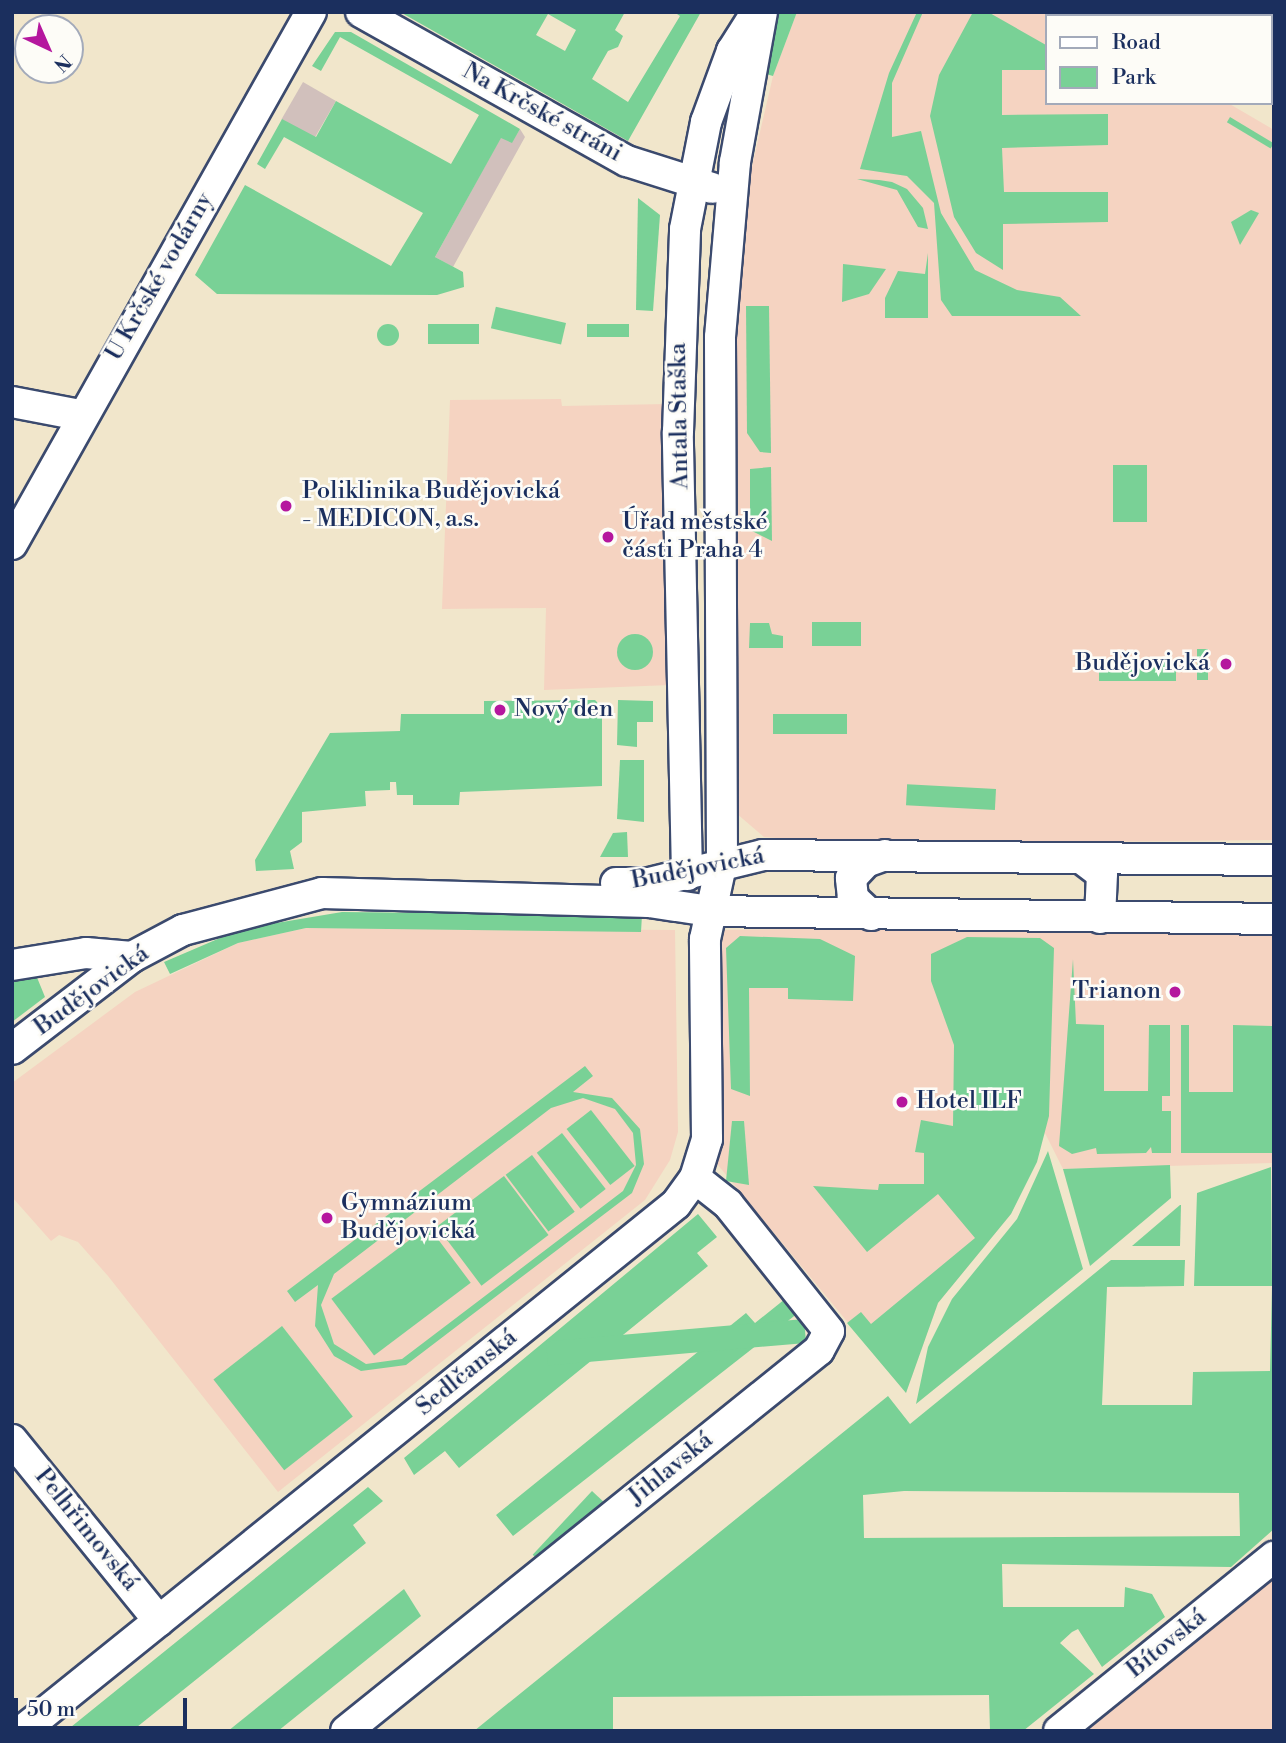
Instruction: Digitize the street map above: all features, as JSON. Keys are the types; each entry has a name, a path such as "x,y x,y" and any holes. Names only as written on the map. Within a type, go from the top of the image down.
{"street":[{"name":"U Krčské vodárny","path":"12,544 80,415 312,12"},
{"name":"Na Krčské stráni","path":"360,12 627,161 659,175 694,178 731,197"},
{"name":"Antala Staška","path":"687,875 679,336 694,178 723,75 756,12"},
{"name":"Antala Staška","path":"710,911 722,861 717,431 731,197 762,12"},
{"path":"12,402 80,415"},
{"name":"Budějovická","path":"460,895 496,883 649,883 687,875 722,861 763,855 1274,860"},
{"path":"871,915 853,898 851,878 866,862 885,855"},
{"path":"1081,858 1102,874 1100,918"},
{"path":"687,875 710,911"},
{"name":"Budějovická","path":"12,1049 132,957 231,914 322,893 460,895 710,911 1274,919"},
{"name":"Sedlčanská","path":"22,1731 676,1204 695,1178 707,1139 710,911"},
{"path":"12,965 86,953 132,957"},
{"name":"Jihlavská","path":"346,1731 819,1350 829,1331 728,1204 695,1178"},
{"name":"Pelhřimovská","path":"12,1440 159,1621"},
{"name":"Bítovská","path":"1059,1731 1274,1557"}],"shaded area":[{"path":"797,12 1070,12 1073,14 1044,14 1044,105 1231,105 1274,130 1274,840 857,844 764,837 736,813 732,437 738,227 773,76"},
{"path":"1140,12 1274,12 1274,36 1272,39 1272,14"},
{"path":"303,82 336,101 314,138 282,119"},
{"path":"520,129 525,137 453,267 435,257 501,137 512,142"},
{"path":"561,399 562,406 667,404 670,685 544,690 546,608 442,609 450,400"},
{"path":"956,927 1274,934 1274,1163 1063,1169 1045,1133 1011,1214 938,1303 906,1393 713,1159 717,930"},
{"name":"Gymnázium Budějovická","path":"306,928 675,930 678,1132 670,1160 645,1200 278,1492 108,1276 78,1242 59,1235 51,1241 12,1197 12,1083 135,992 238,943"},
{"path":"1274,1578 1274,1731 1081,1731"}],"green space":[{"path":"400,12 625,12 615,30 623,36 618,47 608,51 592,79 628,102 680,16 674,12 701,12 628,141","holes":["548,14 576,30 565,51 536,35"]},
{"path":"777,12 797,12 773,76 766,74"},
{"path":"917,12 923,12 892,83 892,137 921,131 941,213 975,270 1017,290 1060,297 1081,316 952,316 941,300 934,203 907,176 860,169 889,73"},
{"path":"973,12 988,12 1044,44 1044,70 1002,70 1002,115 1108,114 1108,145 1002,148 1004,192 1108,192 1108,222 1003,224 1003,270 976,253 954,217 930,116 939,75"},
{"path":"335,32 351,32 520,129 512,143 501,138 435,257 463,272 464,287 437,295 217,294 195,275 245,185 391,266 423,213 284,137 265,169 257,164 282,119 316,137 336,101 451,164 479,115 340,37 321,71 312,66"},
{"path":"1230,117 1274,143 1271,148 1227,122"},
{"path":"857,179 892,182 907,189 923,208 928,229 918,227 897,190"},
{"path":"638,198 660,215 653,311 636,310"},
{"path":"1251,210 1259,213 1240,245 1231,222"},
{"path":"928,253 928,318 885,318 885,298 898,271 925,274"},
{"path":"843,264 886,269 869,294 842,302"},
{"path":"746,306 769,306 771,453 760,452 747,433"},
{"path":"496,307 566,323 561,344 491,328"},
{"path":"388,324 396,327 399,335 396,343 388,346 380,343 377,335 380,327"},
{"path":"428,324 479,324 479,344 428,344"},
{"path":"587,324 629,324 629,337 587,337"},
{"path":"1113,465 1147,465 1147,522 1113,522"},
{"path":"771,467 772,541 750,530 750,469"},
{"path":"812,622 861,622 861,646 812,646"},
{"path":"750,623 769,623 772,634 783,636 783,648 749,648"},
{"path":"635,634 648,639 653,652 648,665 635,670 622,665 617,652 622,639"},
{"path":"1197,649 1208,649 1208,680 1197,680"},
{"path":"1099,661 1176,661 1176,681 1099,681"},
{"path":"595,700 602,707 602,786 460,792 459,805 413,805 413,795 397,795 396,782 390,782 390,790 365,791 366,806 302,812 302,842 290,851 294,869 256,871 255,860 330,733 400,731 401,714 484,714 484,701"},
{"path":"618,700 653,701 653,722 637,722 637,747 617,745"},
{"path":"773,714 847,714 847,734 773,734"},
{"path":"620,760 644,760 644,822 617,819"},
{"path":"907,784 996,789 995,810 906,805"},
{"path":"627,832 628,857 600,857 613,833"},
{"path":"342,912 642,915 641,932 306,928 238,943 170,974 164,962 241,929"},
{"path":"740,936 820,939 855,956 853,1001 788,999 788,988 749,988 750,1096 731,1089 726,948"},
{"path":"967,937 1040,938 1054,948 1049,1116 1037,1162 1011,1214 938,1303 906,1393 847,1323 861,1312 871,1324 975,1238 938,1194 867,1252 813,1186 878,1190 879,1184 924,1184 924,1153 915,1152 921,1120 953,1126 954,1045 931,981 931,954"},
{"path":"1073,959 1076,1024 1104,1025 1104,1091 1148,1091 1149,1025 1170,1025 1170,1096 1162,1096 1162,1111 1171,1111 1171,1153 1152,1153 1151,1147 1146,1153 1097,1154 1096,1148 1072,1154 1059,1146"},
{"path":"36,975 45,997 12,1022 12,981"},
{"path":"1181,1025 1189,1025 1189,1092 1233,1092 1233,1025 1274,1026 1274,1153 1181,1153"},
{"path":"585,1066 593,1076 573,1092 612,1098 640,1129 644,1164 632,1193 406,1365 361,1371 334,1356 315,1326 318,1285 295,1302 287,1291","holes":["583,1098 615,1109 633,1133 636,1165 623,1191 402,1359 366,1364 334,1344 321,1305 334,1274 551,1108"]},
{"path":"591,1110 635,1166 610,1185 567,1129"},
{"path":"732,1121 744,1121 749,1185 726,1181"},
{"path":"562,1133 606,1189 580,1209 537,1153"},
{"path":"1048,1151 1083,1269 916,1404 928,1347 952,1299 1017,1219"},
{"path":"532,1155 575,1212 548,1232 506,1175"},
{"path":"1170,1165 1171,1198 1090,1266 1063,1169"},
{"path":"1271,1167 1272,1286 1194,1286 1197,1193"},
{"path":"504,1176 549,1235 481,1286 437,1227"},
{"path":"1180,1205 1180,1246 1132,1246"},
{"path":"698,1214 717,1237 697,1253 708,1266 459,1468 445,1451 414,1475 404,1458"},
{"path":"428,1226 471,1283 374,1356 331,1299"},
{"path":"1111,1260 1185,1260 1184,1286 1107,1287 1102,1405 1192,1405 1193,1372 1270,1371 1272,1286 1274,1529 1231,1567 1002,1564 1003,1607 1124,1607 1125,1587 1152,1594 1165,1617 1102,1667 1078,1629 1072,1632 1060,1643 1094,1674 1023,1731 990,1731 989,1695 613,1697 613,1731 474,1731 888,1396 910,1424","holes":["904,1491 1239,1493 1240,1536 864,1538 863,1495"]},
{"path":"785,1299 798,1313 513,1536 496,1515 746,1313 755,1323"},
{"path":"804,1319 806,1343 548,1365 546,1342"},
{"path":"282,1326 353,1417 284,1470 213,1380"},
{"path":"368,1487 383,1501 353,1525 366,1543 132,1731 66,1731"},
{"path":"592,1491 606,1504 547,1568 533,1555"},
{"path":"404,1589 421,1616 278,1731 228,1731"}],"place":[{"name":"Poliklinika Budějovická - MEDICON, a.s.","path":"286,506"},
{"name":"Úřad městské části Praha 4","path":"608,537"},
{"name":"Budějovická","path":"1226,664"},
{"name":"Nový den","path":"500,710"},
{"name":"Trianon","path":"1175,992"},
{"name":"Hotel ILF","path":"902,1102"},
{"name":"Gymnázium Budějovická","path":"327,1218"}]}
